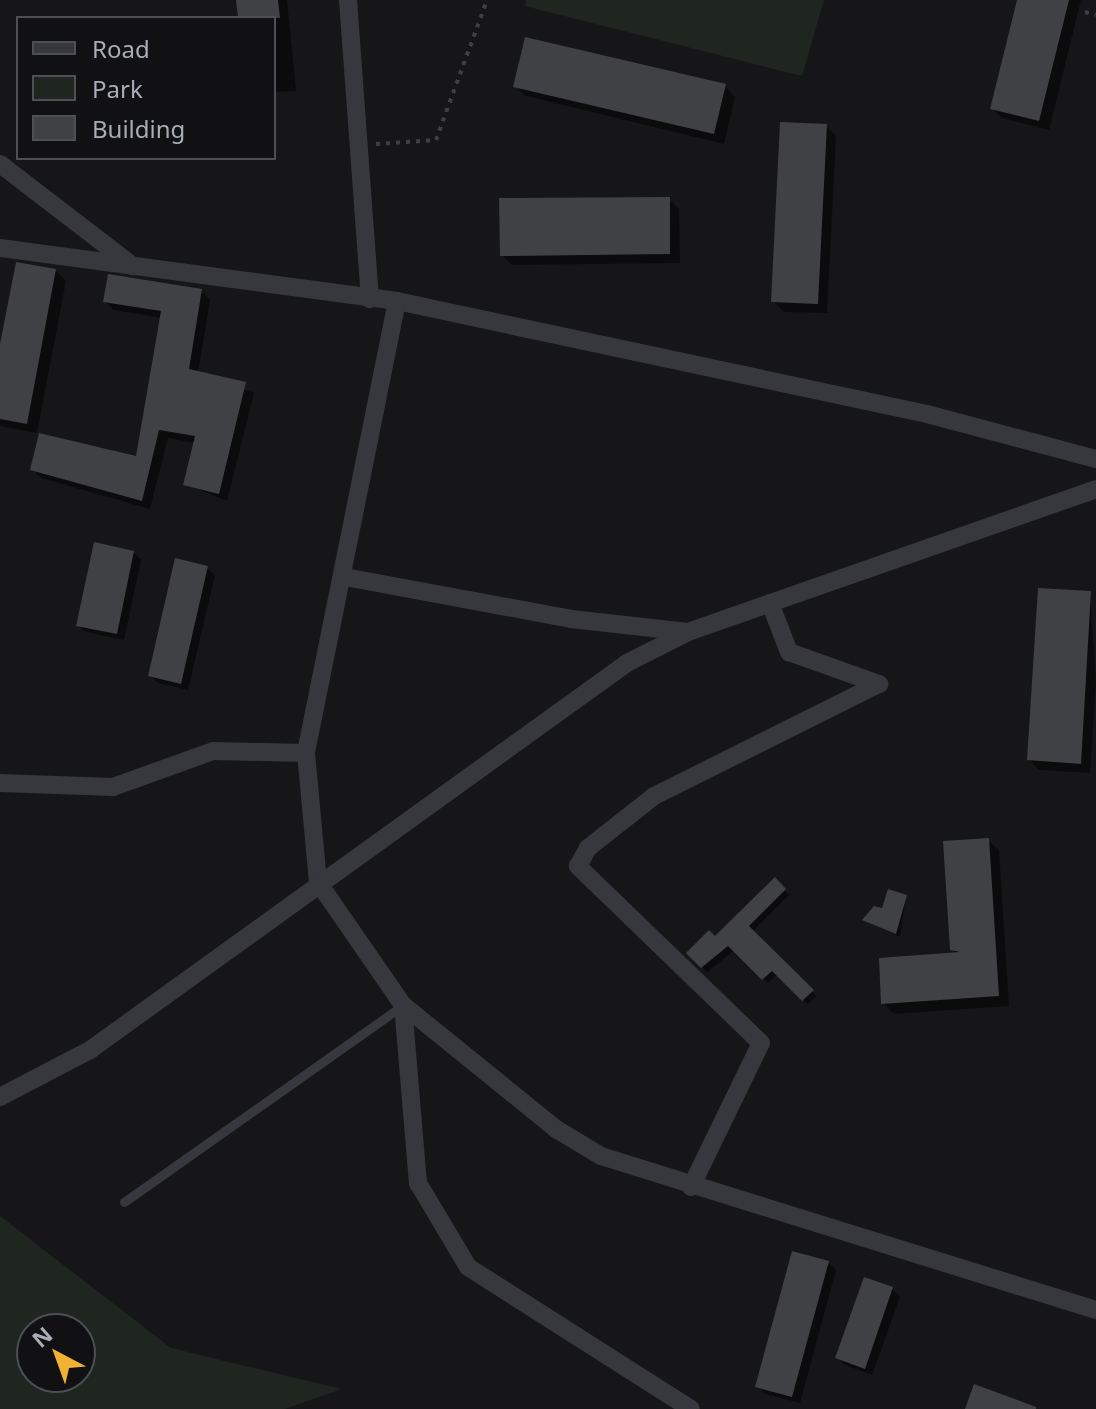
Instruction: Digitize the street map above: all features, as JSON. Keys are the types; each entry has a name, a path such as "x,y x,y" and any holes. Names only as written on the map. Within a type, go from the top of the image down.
{"street":[{"path":"348,0 370,299"},
{"path":"0,164 135,268"},
{"path":"0,248 397,301 927,414 1096,459"},
{"path":"397,301 345,577 306,753 318,882 403,1005 579,1145 691,1187 1096,1310"},
{"path":"0,1097 90,1050 318,882 627,663 688,632 1096,489"},
{"path":"345,577 571,619 688,632"},
{"path":"691,1187 761,1043 578,866 588,848 654,796 879,684 789,652 770,603"},
{"path":"0,783 113,787 213,751 306,753"},
{"path":"403,1005 418,1183 468,1267 691,1409"}],"lane":[{"path":"124,1202 403,1005"}],"path":[{"path":"359,145 436,140 487,0"},
{"path":"1085,12 1096,15"}],"green space":[{"path":"526,0 824,0 802,76 525,6"},
{"path":"0,1216 171,1348 342,1389 285,1409 0,1409"}],"building":[{"path":"236,0 278,0 280,18 238,16"},
{"path":"1017,0 1069,0 1039,121 990,109"},
{"path":"525,37 726,84 714,134 513,87"},
{"path":"780,122 827,124 818,304 771,302"},
{"path":"670,197 670,254 500,256 499,198"},
{"path":"16,262 56,269 27,424 0,419 0,344"},
{"path":"108,274 202,289 189,369 246,382 219,494 183,485 195,436 159,430 142,501 30,470 39,433 136,456 161,311 103,302"},
{"path":"94,542 134,551 117,634 76,626"},
{"path":"175,558 208,566 181,684 148,676"},
{"path":"1038,588 1091,591 1081,764 1027,760"},
{"path":"989,838 999,996 881,1004 879,958 960,952 950,950 943,841"},
{"path":"775,877 786,889 749,926 814,990 802,1001 772,971 762,980 728,946 701,968 686,953 709,930 715,936"},
{"path":"888,889 907,895 896,934 862,920 874,906 882,908"},
{"path":"792,1251 829,1261 792,1397 755,1387"},
{"path":"864,1277 893,1287 865,1369 835,1358"},
{"path":"974,1384 1036,1407 1036,1409 965,1409"}]}
